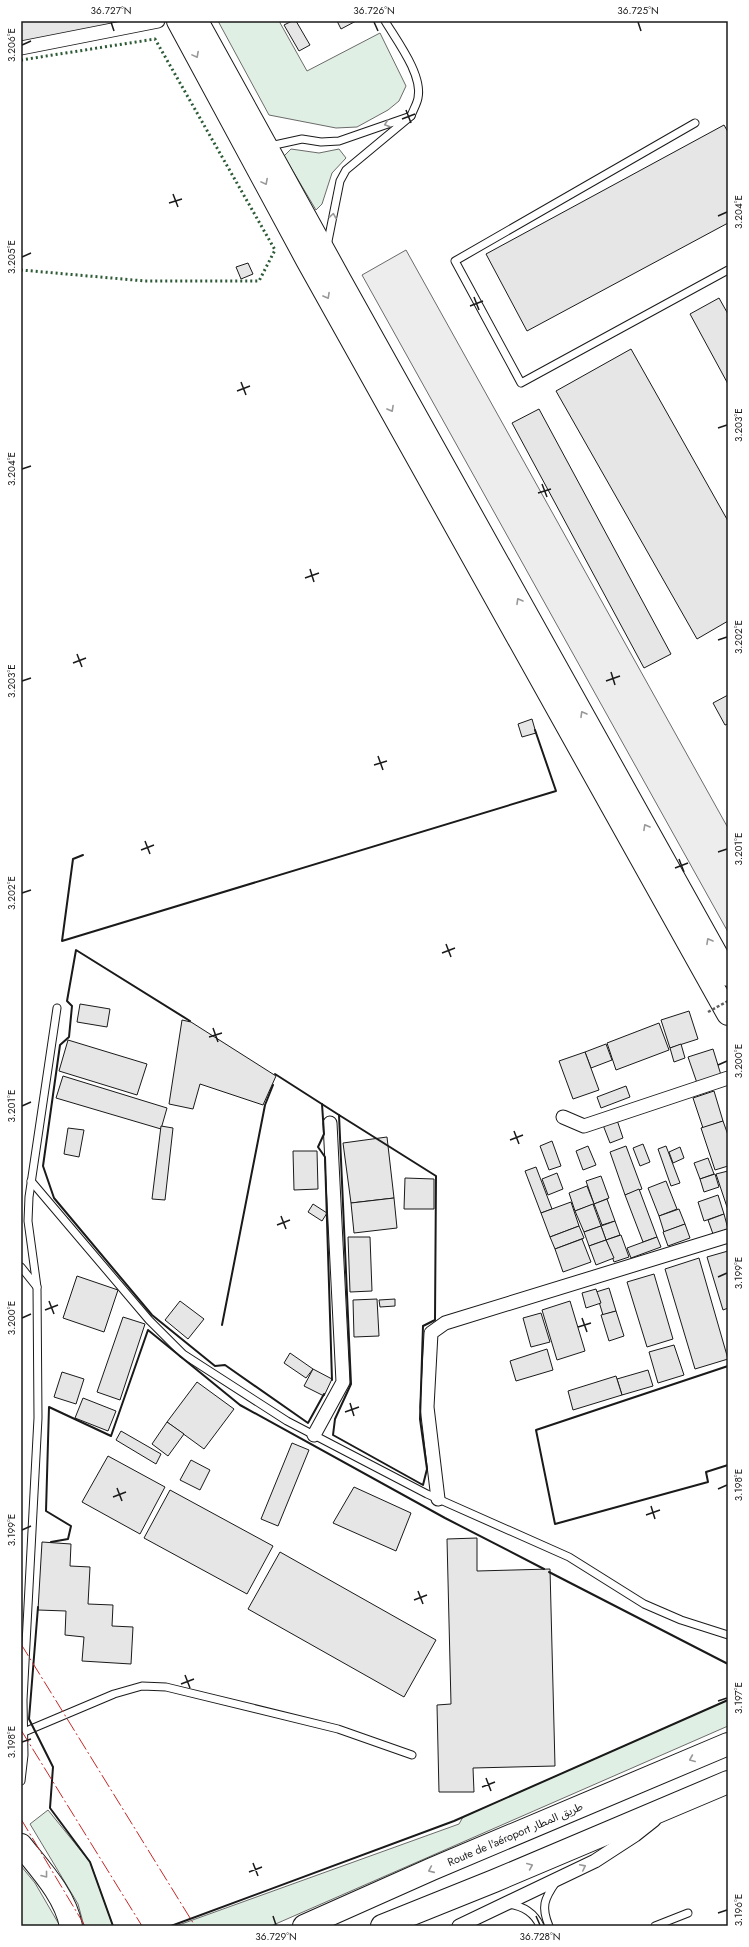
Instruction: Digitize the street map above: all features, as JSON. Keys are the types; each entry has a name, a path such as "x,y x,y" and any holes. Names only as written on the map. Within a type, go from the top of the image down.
{"highway":[{"path":"178,21 258,151 325,254 728,975"},
{"path":"197,21 258,151 718,1013"},
{"name":"Route de l'aéroport طريق المطار","path":"304,1926 432,1869 728,1744"},
{"path":"382,1926 668,1809 728,1782"},
{"path":"21,1845 50,1882 68,1912 71,1926"},
{"path":"411,1926 494,1881"}],"street":[{"path":"21,48 158,21"},
{"path":"564,1117 584,1126 728,1078"},
{"path":"314,1435 343,1382 330,1123"},
{"path":"438,1499 427,1407 431,1334 445,1323 728,1236"},
{"path":"459,1926 615,1850 668,1809"}],"lane":[{"path":"325,254 339,186 346,170 411,116 418,98 418,84 413,69 386,21"},
{"path":"258,151 302,139 321,142 339,141 411,116"},
{"path":"695,123 455,261 521,383 728,270"},
{"path":"21,1780 24,1755 23,1700 38,1418 37,1287 28,1221 31,1181 57,1008"},
{"path":"31,1181 149,1320 183,1354 287,1421 438,1499 569,1557 644,1604 681,1620 728,1635"},
{"path":"21,1267 37,1287"},
{"path":"24,1732 114,1694 142,1686 158,1687 338,1729 412,1755"},
{"path":"549,1926 544,1910 545,1900 558,1879"},
{"path":"504,1904 524,1907 535,1916 540,1926"},
{"path":"655,1926 688,1913"}],"path":[{"path":"718,1013 728,1001"}],"green space":[{"path":"218,21 279,21 307,71 380,33 406,86 399,101 388,110 357,127 336,128 269,115"},
{"path":"291,149 319,153 339,149 346,158 332,173 322,204 316,210 284,156"},
{"path":"728,1700 728,1726 271,1926 176,1926 459,1824 463,1817"},
{"path":"48,1810 90,1862 113,1926 84,1926 78,1904 30,1824"},
{"path":"21,1866 35,1883 60,1926 21,1926"}],"shaded area":[{"path":"406,250 728,828 728,932 362,275"}],"building":[{"path":"21,21 123,21 21,45"},
{"path":"292,21 296,21 310,45 299,51 284,25"},
{"path":"337,21 356,21 341,29"},
{"path":"724,125 728,132 728,223 527,331 486,254"},
{"path":"248,263 253,274 241,279 236,267"},
{"path":"719,298 728,314 728,384 690,314"},
{"path":"631,349 728,521 728,621 697,639 556,391"},
{"path":"539,409 671,654 644,668 512,423"},
{"path":"728,695 728,724 725,725 713,703"},
{"path":"532,719 536,733 522,737 518,724"},
{"path":"80,1004 110,1009 107,1027 77,1022"},
{"path":"689,1011 698,1039 670,1048 661,1020"},
{"path":"182,1020 191,1022 276,1076 263,1105 200,1084 193,1109 169,1104"},
{"path":"659,1023 669,1050 616,1070 607,1043"},
{"path":"68,1040 147,1064 137,1095 59,1071"},
{"path":"606,1044 612,1060 591,1068 585,1052"},
{"path":"681,1044 685,1058 674,1062 670,1048"},
{"path":"713,1049 721,1075 697,1083 688,1057"},
{"path":"585,1052 599,1090 573,1099 559,1061"},
{"path":"63,1076 167,1108 161,1129 56,1098"},
{"path":"626,1086 630,1097 601,1108 597,1097"},
{"path":"714,1091 723,1121 703,1128 693,1098"},
{"path":"617,1120 623,1138 610,1143 603,1125"},
{"path":"723,1121 728,1135 728,1166 715,1170 701,1128"},
{"path":"161,1126 173,1128 165,1200 152,1199"},
{"path":"68,1128 84,1130 79,1157 64,1154"},
{"path":"387,1137 394,1198 351,1203 343,1143"},
{"path":"552,1141 561,1166 549,1170 540,1146"},
{"path":"643,1144 650,1162 640,1166 633,1148"},
{"path":"588,1146 596,1165 583,1170 576,1151"},
{"path":"626,1146 642,1189 625,1195 610,1152"},
{"path":"666,1146 680,1183 671,1186 658,1149"},
{"path":"680,1147 684,1158 673,1163 669,1152"},
{"path":"293,1151 317,1151 318,1189 294,1190"},
{"path":"708,1158 714,1174 700,1179 694,1163"},
{"path":"536,1167 552,1209 541,1213 525,1171"},
{"path":"728,1171 728,1210 716,1174"},
{"path":"557,1173 563,1189 548,1195 542,1179"},
{"path":"715,1174 719,1187 704,1192 700,1179"},
{"path":"601,1176 609,1198 594,1204 586,1181"},
{"path":"405,1178 434,1179 434,1209 404,1209"},
{"path":"666,1181 677,1209 659,1216 648,1188"},
{"path":"587,1186 594,1204 575,1211 569,1193"},
{"path":"639,1189 657,1237 643,1242 625,1195"},
{"path":"718,1195 724,1214 704,1221 698,1202"},
{"path":"394,1198 397,1228 354,1233 351,1203"},
{"path":"607,1199 615,1221 602,1225 594,1204"},
{"path":"571,1202 579,1226 550,1237 541,1213"},
{"path":"313,1204 327,1213 322,1221 308,1212"},
{"path":"593,1204 601,1226 584,1232 575,1211"},
{"path":"679,1209 685,1224 664,1232 659,1216"},
{"path":"724,1214 728,1229 713,1234 708,1220"},
{"path":"615,1221 620,1235 606,1240 601,1226"},
{"path":"685,1224 690,1238 668,1246 663,1232"},
{"path":"579,1226 584,1238 555,1249 550,1237"},
{"path":"601,1226 606,1240 589,1246 584,1232"},
{"path":"621,1235 629,1257 614,1262 606,1240"},
{"path":"348,1237 370,1237 372,1291 350,1292"},
{"path":"657,1237 661,1247 631,1258 627,1248"},
{"path":"582,1239 591,1262 563,1272 555,1249"},
{"path":"606,1240 614,1258 596,1265 589,1246"},
{"path":"728,1251 728,1308 723,1310 707,1257"},
{"path":"699,1258 728,1359 695,1369 665,1269"},
{"path":"654,1274 673,1339 647,1347 627,1282"},
{"path":"77,1276 118,1290 104,1332 63,1318"},
{"path":"609,1288 616,1311 603,1315 596,1292"},
{"path":"596,1289 601,1303 586,1308 582,1293"},
{"path":"377,1299 379,1336 354,1337 353,1300"},
{"path":"395,1299 395,1306 380,1307 379,1300"},
{"path":"180,1301 204,1319 188,1339 165,1320"},
{"path":"570,1301 585,1351 557,1360 542,1310"},
{"path":"616,1311 624,1336 609,1341 601,1315"},
{"path":"541,1313 550,1342 531,1347 523,1318"},
{"path":"123,1317 145,1324 120,1400 97,1392"},
{"path":"674,1345 684,1375 658,1383 649,1352"},
{"path":"547,1349 553,1370 516,1381 510,1361"},
{"path":"290,1353 313,1369 306,1378 284,1363"},
{"path":"313,1369 332,1379 324,1396 304,1386"},
{"path":"648,1370 653,1386 622,1395 617,1379"},
{"path":"62,1372 84,1379 76,1404 54,1397"},
{"path":"616,1376 622,1395 573,1410 568,1391"},
{"path":"197,1382 234,1409 204,1449 167,1422"},
{"path":"83,1398 116,1411 108,1431 75,1418"},
{"path":"167,1422 184,1434 168,1456 152,1444"},
{"path":"121,1431 161,1454 156,1464 116,1440"},
{"path":"292,1443 309,1450 278,1526 261,1519"},
{"path":"108,1456 165,1487 140,1534 82,1502"},
{"path":"191,1460 210,1470 200,1490 180,1480"},
{"path":"354,1487 411,1513 396,1551 333,1523"},
{"path":"170,1490 273,1546 247,1594 144,1538"},
{"path":"477,1538 477,1571 550,1569 555,1766 473,1768 474,1792 439,1792 437,1705 451,1704 447,1539"},
{"path":"42,1542 71,1544 70,1566 90,1567 88,1604 113,1605 112,1626 133,1627 131,1664 82,1661 84,1637 65,1635 66,1611 38,1610"},
{"path":"280,1552 436,1640 404,1697 248,1609"}],"hedge":[{"path":"21,60 155,39 275,250 259,281 145,281 21,270"}],"wall":[{"path":"83,855 73,859 62,941 556,791 535,730"},
{"path":"190,1021 76,950 67,1001 72,1006 69,1037 60,1045 43,1166 54,1198 152,1315 215,1366 225,1365 308,1423 324,1394"},
{"path":"275,1074 339,1115"},
{"path":"222,1325 265,1105 273,1085"},
{"path":"322,1104 324,1134 318,1147 325,1157 332,1380"},
{"path":"339,1115 436,1176 435,1320 423,1326 420,1419 427,1469 423,1485 333,1435 335,1419 351,1384 339,1115"},
{"path":"51,1542 68,1539 71,1526 46,1511 49,1407 111,1436 148,1330 240,1405 445,1518 544,1569"},
{"path":"728,1366 536,1430 555,1524 708,1482 706,1472 728,1465"},
{"path":"549,1572 728,1664"},
{"path":"38,1607 29,1719 53,1767 50,1808 90,1862 113,1926"},
{"path":"171,1926 454,1821 728,1700"}],"power":[{"path":"21,1644 195,1926"},
{"path":"21,1730 142,1926"},
{"path":"21,1819 85,1926"}]}
